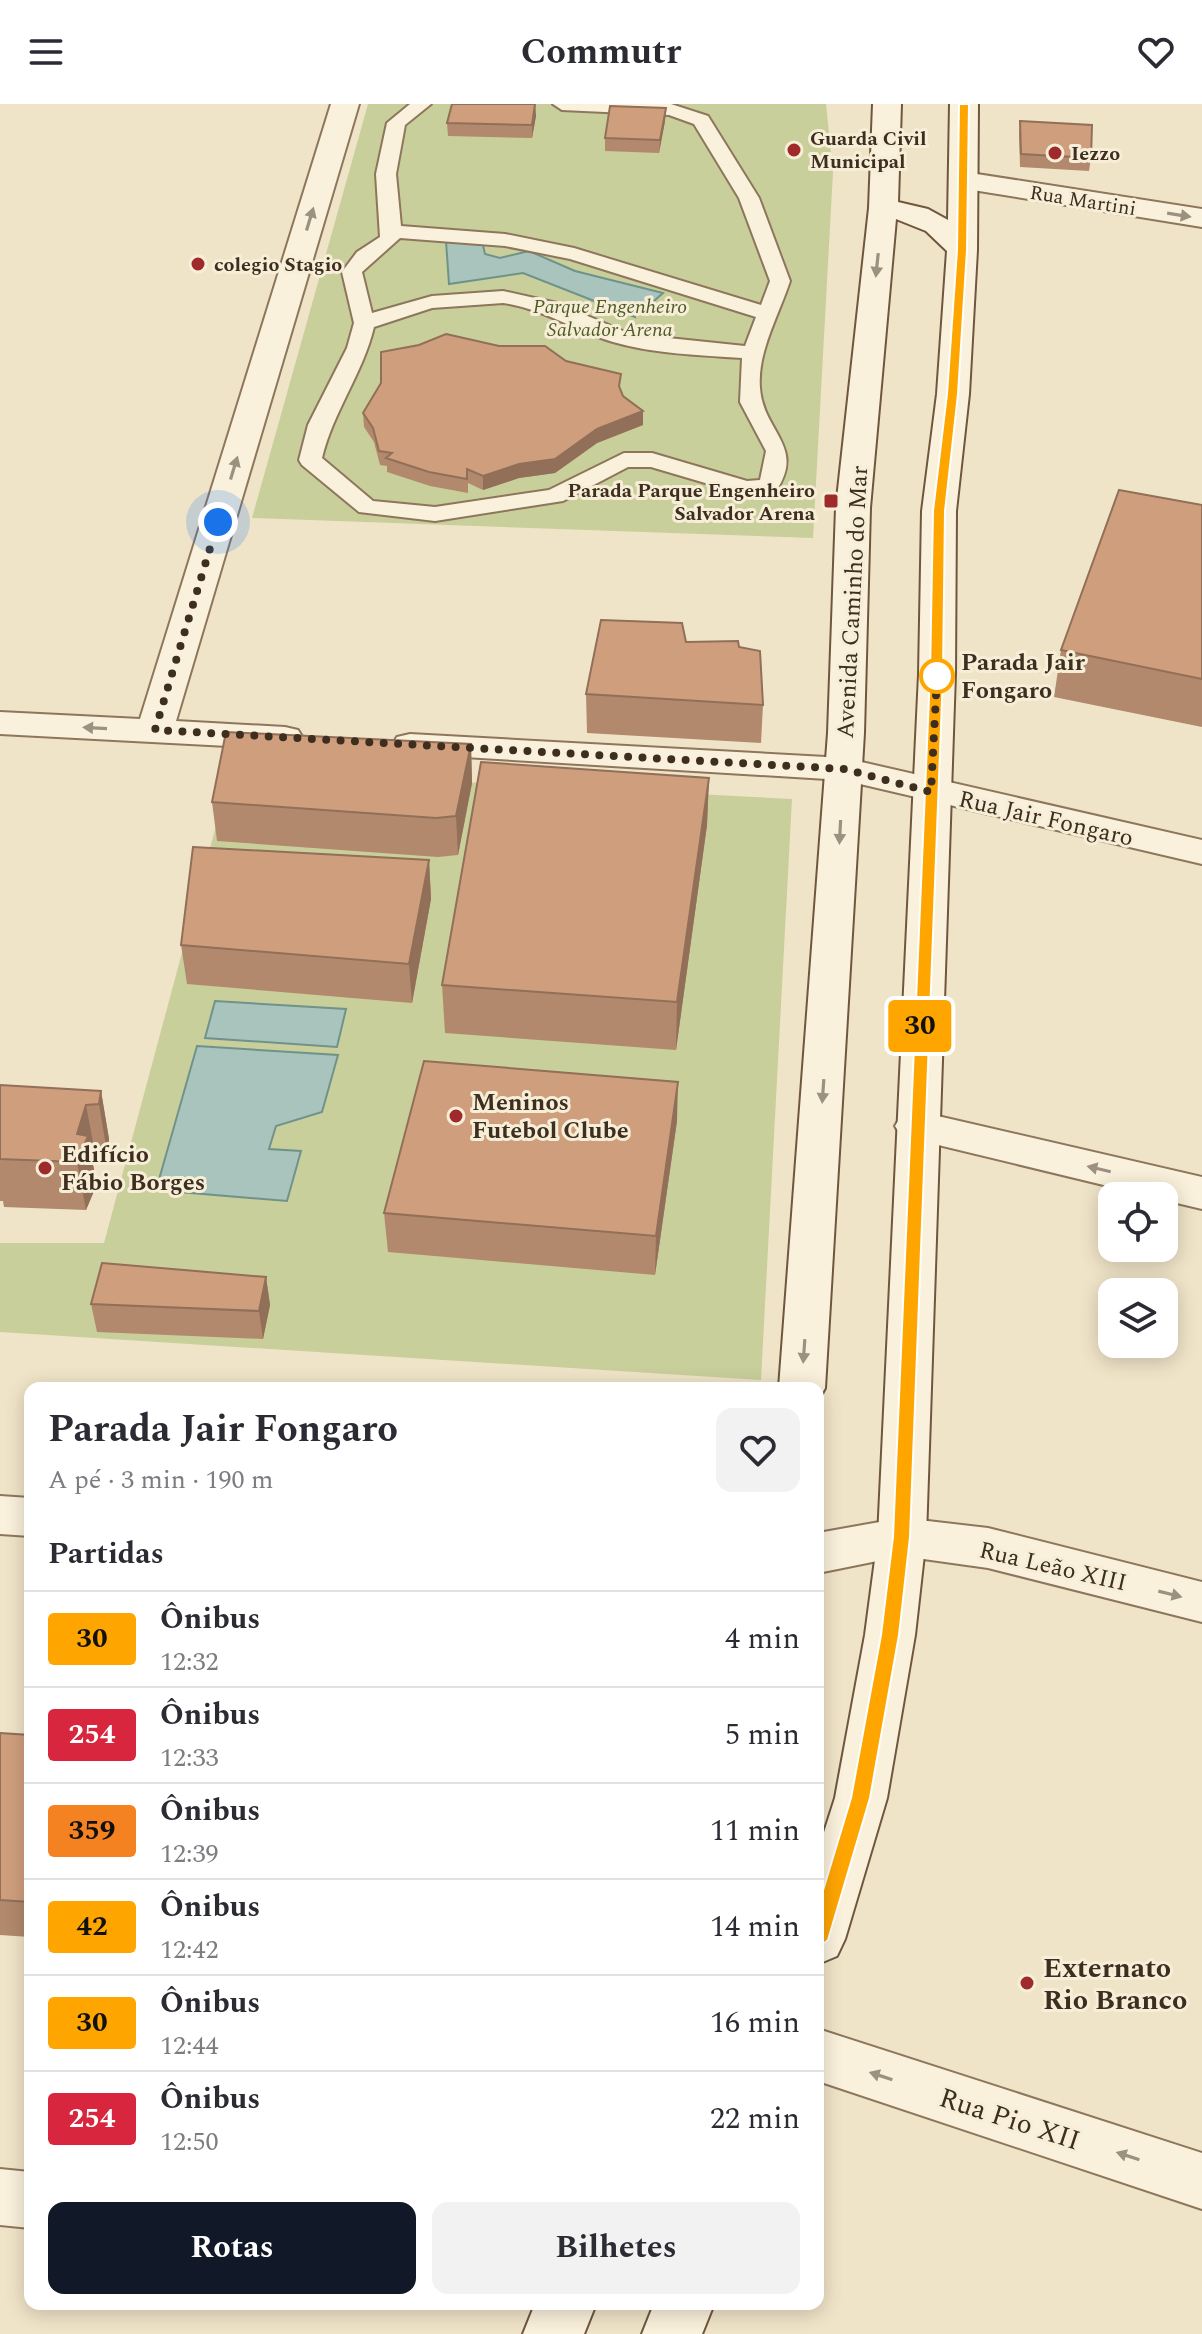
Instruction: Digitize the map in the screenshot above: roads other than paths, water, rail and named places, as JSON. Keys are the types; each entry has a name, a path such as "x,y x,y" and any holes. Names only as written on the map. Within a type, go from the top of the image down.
{"main road":[{"path":"155,730 345,104"},
{"name":"Avenida Caminho do Mar","path":"802,1382 844,769 853,508 883,208 887,104"},
{"path":"824,1919 861,1798 890,1635 902,1537 939,511 953,394 962,250 964,104"},
{"name":"Rua Martini","path":"964,181 1202,218"},
{"path":"883,208 925,215 939,223 962,250"},
{"path":"2,729 155,730 312,739"},
{"name":"Rua Jair Fongaro","path":"374,743 844,769 931,792 1202,852"},
{"path":"916,1126 1202,1193"},
{"path":"0,1515 24,1517"},
{"name":"Rua Leão XIII","path":"824,1552 902,1537 988,1548 1202,1602"},
{"name":"Rua Pio XII","path":"824,2057 1202,2181"},
{"path":"0,2197 24,2199"},
{"path":"553,2334 563,2310"},
{"path":"672,2334 682,2310"}],"lane":[{"path":"422,104 396,123 386,174 392,231 389,240 364,256 352,272 364,323 358,348 319,425 310,460 367,507 435,514 555,496 624,460 652,460 746,488 768,486 774,475 777,451 755,417 751,384 752,353 780,281 749,198 701,120 671,110 562,104"},
{"path":"392,231 505,240 574,254 766,313"},
{"path":"364,323 392,311 494,295 552,308 585,326 630,340 752,353"}],"water":[{"path":"446,241 483,245 485,254 500,258 529,251 575,271 663,293 654,301 632,306 635,317 523,273 449,284"},
{"path":"215,1001 346,1009 337,1047 205,1038"},
{"path":"197,1046 338,1055 322,1112 276,1126 269,1149 301,1151 287,1201 156,1190"}],"place":[{"name":"Guarda Civil Municipal","path":"794,150"},
{"name":"Iezzo","path":"1055,153"},
{"name":"colegio Stagio","path":"198,264"},
{"name":"Parada Parque Engenheiro Salvador Arena","path":"831,501"},
{"name":"Parada Jair Fongaro","path":"937,676"},
{"name":"Meninos Futebol Clube","path":"456,1116"},
{"name":"Edifício Fábio Borges","path":"45,1168"},
{"name":"Externato Rio Branco","path":"1027,1983"}],"park label":[{"name":"Parque Engenheiro Salvador Arena","path":"610,318"}]}
